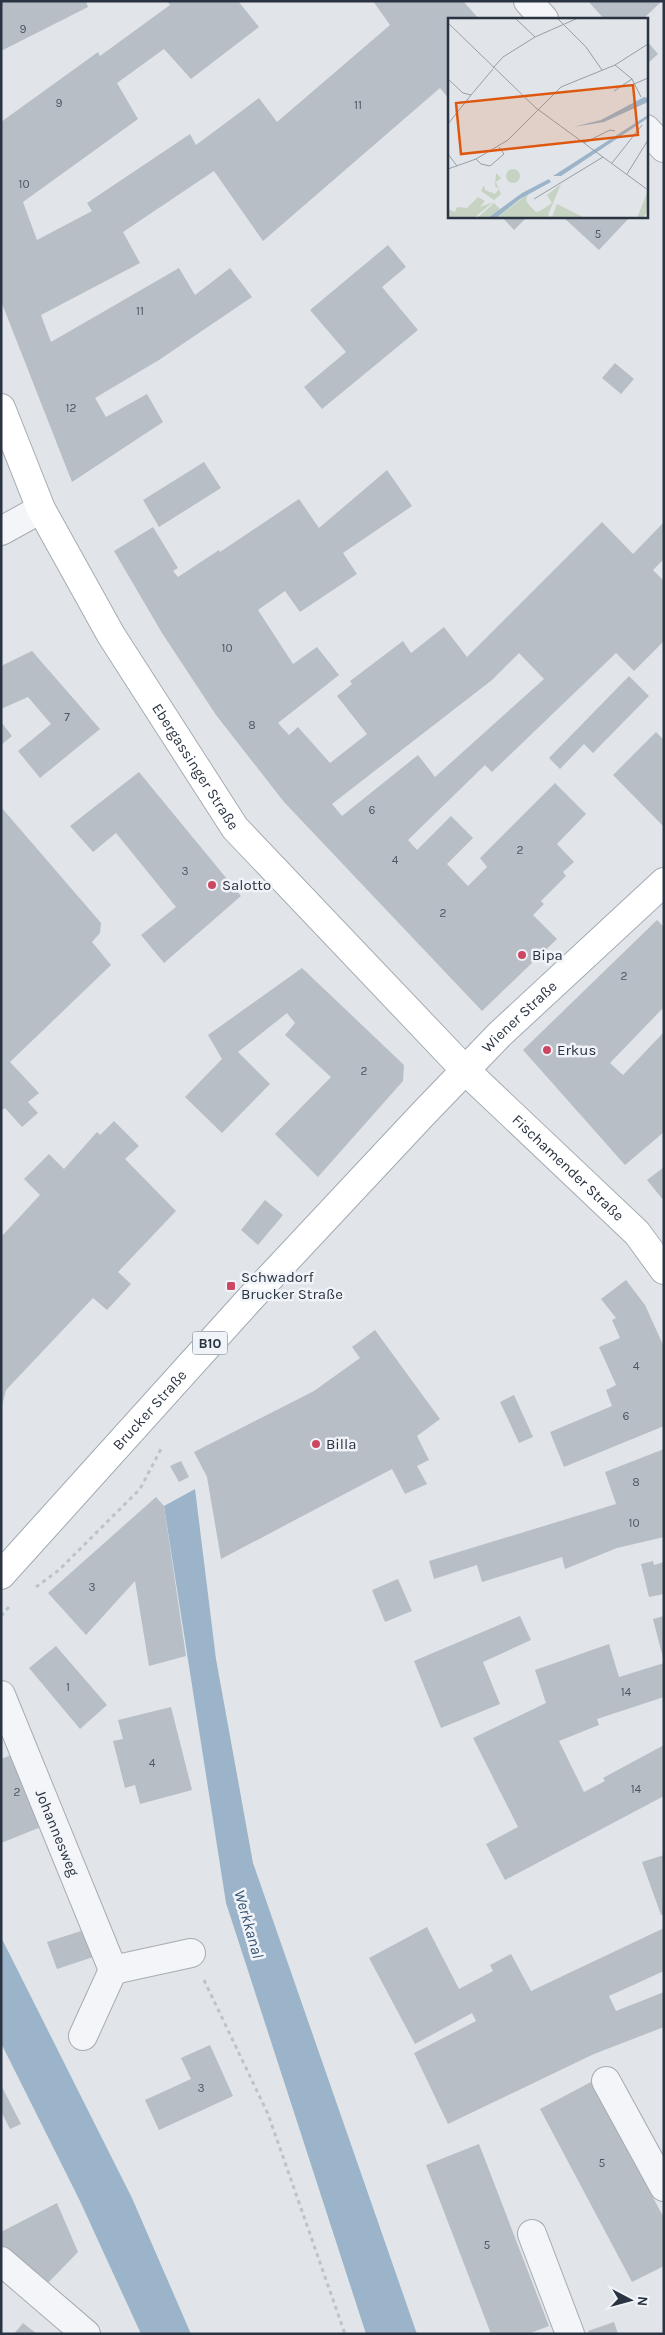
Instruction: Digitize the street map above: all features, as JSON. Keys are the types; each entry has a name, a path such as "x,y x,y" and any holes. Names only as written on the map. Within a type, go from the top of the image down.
{"main road":[{"name":"Ebergassinger Straße","path":"1,408 41,509 111,635 235,828 466,1071"},
{"name":"Wiener Straße","path":"466,1071 500,1034 664,882"},
{"name":"Fischamender Straße","path":"466,1071 636,1233 664,1270"},
{"name":"Brucker Straße","path":"1,1576 248,1301 422,1115 466,1071"}],"street":[{"path":"528,1 543,18"},
{"path":"648,131 664,148"},
{"path":"1,531 41,509"},
{"name":"Johannesweg","path":"1,1695 113,1970"},
{"path":"83,2036 113,1970 191,1953"},
{"path":"606,2081 664,2187"},
{"path":"532,2234 570,2334"},
{"path":"1,2261 86,2334"}],"path":[{"path":"28,1592 60,1570 140,1489 160,1449 167,1442"},
{"path":"1,1616 12,1604"},
{"path":"191,1953 268,2114 345,2334"}],"water":[{"name":"Werkkanal","path":"195,1489 216,1659 253,1863 417,2334 366,2334 226,1903 164,1506"},
{"path":"1,1937 132,2198 191,2334 141,2334 79,2199 1,2043"}],"building":[{"path":"1,1 86,1 88,7 1,51"},
{"path":"167,1 238,1 259,27 191,79 164,49 117,83 138,119 23,202 37,240 92,211 87,203 190,134 196,145 259,98 277,122 390,25 373,1 463,1 478,18 448,18 448,98 440,88 263,241 214,171 123,232 140,263 41,315 51,342 179,268 195,295 230,268 252,297 159,360 95,398 106,417 147,394 163,422 72,482 1,301 1,122 98,52 100,56 170,5"},
{"path":"588,1 662,1 644,18 603,18"},
{"path":"648,42 658,54 648,63"},
{"path":"503,218 526,218 514,230"},
{"path":"564,218 629,218 599,250"},
{"path":"388,245 406,267 382,287 418,330 322,409 304,387 346,352 310,310"},
{"path":"615,363 634,379 621,394 602,378"},
{"path":"204,462 221,488 159,527 143,500"},
{"path":"387,470 412,506 343,553 357,574 300,612 285,591 258,610 293,664 317,647 339,675 278,723 289,735 298,727 330,763 367,734 337,696 352,684 350,681 403,641 411,653 444,627 467,657 602,522 633,554 664,522 664,559 653,570 664,581 664,641 634,671 616,653 492,772 485,765 408,840 417,850 451,816 473,838 447,864 468,886 487,867 480,858 555,783 586,814 557,844 574,862 563,872 566,876 541,901 544,904 533,915 557,939 482,1011 284,802 216,715 162,633 114,551 153,527 178,568 173,571 178,577 219,550 220,552 299,499 319,528","holes":["519,653 544,679 435,777 418,755 342,816 332,804 492,680"]},
{"path":"32,651 100,729 40,778 18,751 51,724 28,697 1,709 1,666"},
{"path":"629,676 649,696 593,753 584,744 560,769 549,758"},
{"path":"1,722 12,736 1,745"},
{"path":"656,732 664,740 664,827 613,775"},
{"path":"139,772 241,896 164,963 141,935 176,907 116,833 93,852 70,826"},
{"path":"1,807 101,923 100,933 92,942 111,965 10,1062 39,1093 28,1102 38,1113 22,1127 5,1108 1,1111"},
{"path":"657,920 664,927 664,1007 610,1063 623,1075 664,1032 664,1132 625,1165 523,1050"},
{"path":"302,968 404,1065 403,1081 318,1177 275,1134 331,1077 285,1035 295,1023 287,1013 238,1052 270,1084 222,1133 185,1097 222,1059 208,1035"},
{"path":"114,1121 139,1146 125,1159 176,1211 118,1272 131,1284 107,1310 93,1298 6,1390 1,1410 1,1237 40,1195 24,1179 49,1154 64,1169 97,1132 100,1135"},
{"path":"664,1167 664,1201 647,1180"},
{"path":"265,1200 283,1215 258,1245 241,1230"},
{"path":"626,1280 645,1305 664,1347 664,1426 564,1467 550,1432 612,1406 606,1390 616,1385 599,1347 620,1338 612,1320 616,1318 601,1299"},
{"name":"Billa","path":"375,1330 440,1419 417,1436 429,1460 417,1466 427,1484 405,1494 392,1469 221,1559 207,1477 194,1452 314,1391 360,1358 352,1347"},
{"path":"514,1395 533,1437 519,1443 500,1402"},
{"path":"664,1449 664,1537 617,1548 565,1569 562,1557 482,1582 477,1565 434,1579 429,1561 616,1504 605,1472"},
{"path":"181,1461 189,1477 179,1482 170,1466"},
{"path":"156,1497 164,1506 186,1656 149,1666 135,1581 86,1635 48,1593"},
{"path":"653,1561 654,1565 664,1562 664,1594 649,1597 641,1564"},
{"path":"398,1579 412,1611 385,1622 372,1590"},
{"path":"520,1616 531,1640 483,1662 500,1704 441,1728 414,1661"},
{"path":"664,1616 664,1658 663,1658 653,1619"},
{"path":"609,1644 619,1677 664,1663 664,1697 597,1719 599,1725 559,1741 584,1792 605,1781 603,1778 664,1745 664,1796 505,1880 486,1844 518,1827 473,1738 546,1703 535,1670"},
{"path":"56,1646 107,1705 80,1729 29,1668"},
{"path":"171,1707 192,1790 140,1804 135,1785 125,1788 113,1741 123,1739 118,1720"},
{"path":"17,1753 46,1825 1,1843 1,1759"},
{"path":"664,1855 664,1914 661,1915 642,1862"},
{"path":"427,1927 459,1989 493,1971 490,1965 511,1954 531,1991 664,1928 664,1971 609,1996 616,2011 664,1992 664,2027 594,2054 448,2124 414,2053 476,2021 472,2013 415,2044 369,1958"},
{"path":"84,1930 93,1957 57,1969 47,1942"},
{"path":"210,2045 233,2096 159,2130 145,2100 191,2079 181,2058"},
{"path":"591,2082 664,2218 664,2266 632,2282 540,2109"},
{"path":"1,2085 21,2124 10,2129 1,2111"},
{"path":"479,2144 549,2326 528,2334 491,2334 426,2165"},
{"path":"57,2203 78,2252 44,2287 1,2246 1,2232"},
{"path":"614,2322 618,2334 589,2334 588,2331"},
{"path":"23,2323 37,2334 14,2334"}],"place":[{"name":"Salotto","path":"212,885"},
{"name":"Bipa","path":"522,955"},
{"name":"Erkus","path":"547,1050"},
{"name":"Schwadorf Brucker Straße","path":"231,1286"},
{"name":"Billa","path":"316,1444"}]}
